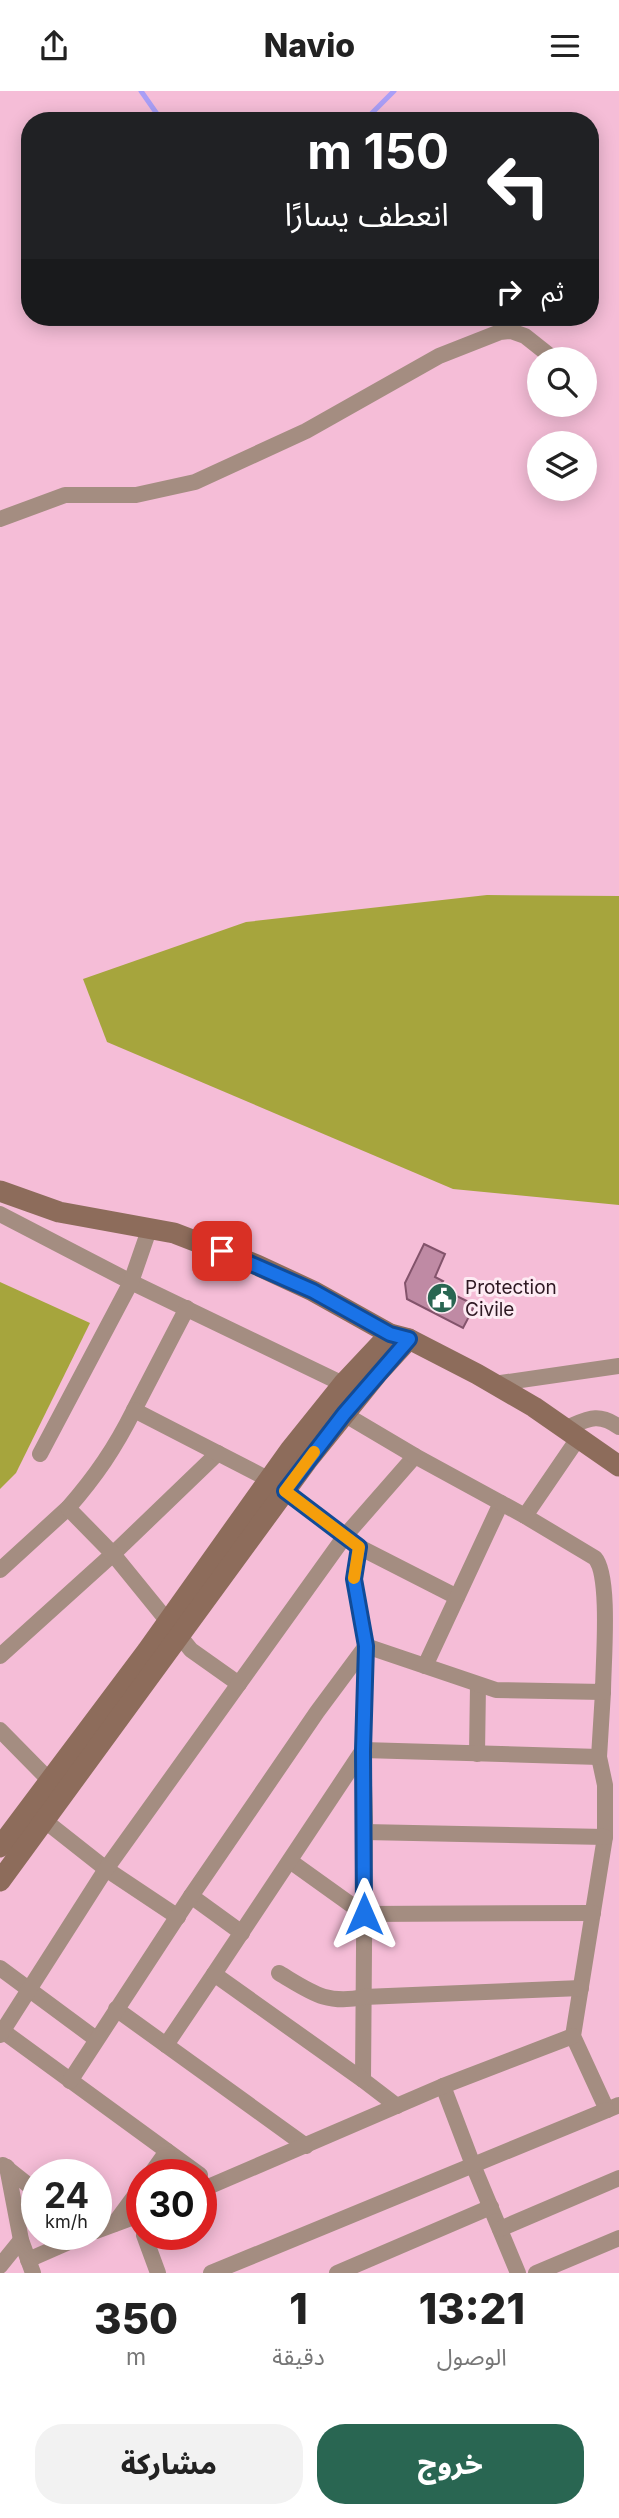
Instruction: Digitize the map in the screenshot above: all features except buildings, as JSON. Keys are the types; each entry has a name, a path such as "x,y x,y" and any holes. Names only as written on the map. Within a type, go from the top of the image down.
{"main road":[{"path":"0,1191 59,1212 150,1227 194,1240 257,1265 494,1384 573,1433 619,1466"},
{"path":"0,1881 36,1814 299,1455 344,1384 399,1336"},
{"path":"299,1455 344,1414 399,1336"},
{"path":"0,1847 36,1814"}],"street":[{"path":"0,519 65,495 136,495 155,493 195,482 306,431 439,356 500,332 511,331 525,336 539,347"},
{"path":"0,1213 131,1282 344,1384"},
{"path":"40,1454 131,1282 150,1227"},
{"path":"0,1570 68,1508 92,1481 113,1451 187,1308"},
{"path":"494,1384 619,1366"},
{"path":"134,1410 277,1485 359,1547 457,1597"},
{"path":"211,2273 613,2107 573,2036 612,1787 599,1757 602,1698 612,1630 599,1562 525,1515 344,1414"},
{"path":"525,1515 573,1433 589,1419 600,1417 619,1427"},
{"path":"0,1656 113,1554 218,1453"},
{"path":"177,2159 1,2032 106,1869 345,1536 415,1456"},
{"path":"425,1666 501,1503"},
{"path":"68,1508 113,1554 203,1661 239,1684"},
{"path":"359,1547 354,1579 366,1646 363,1750 363,2080"},
{"path":"366,1646 478,1685 496,1689 602,1698 619,1706"},
{"path":"70,2081 191,1896 317,1712 366,1646"},
{"path":"477,1754 478,1685"},
{"path":"0,1730 56,1788"},
{"path":"363,1750 599,1757"},
{"path":"166,2045 363,1750"},
{"path":"36,1814 106,1869 178,1916"},
{"path":"365,1832 606,1837"},
{"path":"290,1861 364,1914 593,1913"},
{"path":"191,1896 242,1933"},
{"path":"0,1968 96,2039"},
{"path":"279,1973 324,1999 346,2001 364,1997 580,1987"},
{"path":"214,1974 397,2106"},
{"path":"116,2009 306,2146"},
{"path":"217,2177 306,2146 443,2086 573,2036"},
{"path":"443,2086 518,2273"},
{"path":"161,2159 167,2151"},
{"path":"3,2165 21,2179"},
{"path":"0,2266 21,2240 3,2165"},
{"path":"500,2229 619,2178"},
{"path":"337,2273 491,2207"},
{"path":"113,2225 126,2208"},
{"path":"113,2225 126,2222"},
{"path":"536,2273 619,2238"},
{"path":"31,2266 59,2250"},
{"path":"150,2250 158,2273"}],"shaded area":[{"path":"487,895 619,896 619,1205 453,1189 107,1042 83,979 246,922"},
{"path":"0,1282 90,1323 16,1473 0,1489"}],"waterway":[{"path":"141,91 156,112"},
{"path":"373,112 394,91"}],"slow traffic":[{"path":"314,1452 285,1491 359,1547 354,1578"}],"place":[{"name":"Protection Civile","path":"442,1298"}],"route":[{"path":"222,1251 313,1291 390,1334 409,1339 344,1414 285,1491 359,1547 354,1579 366,1646 363,1750 364,1914"}]}
